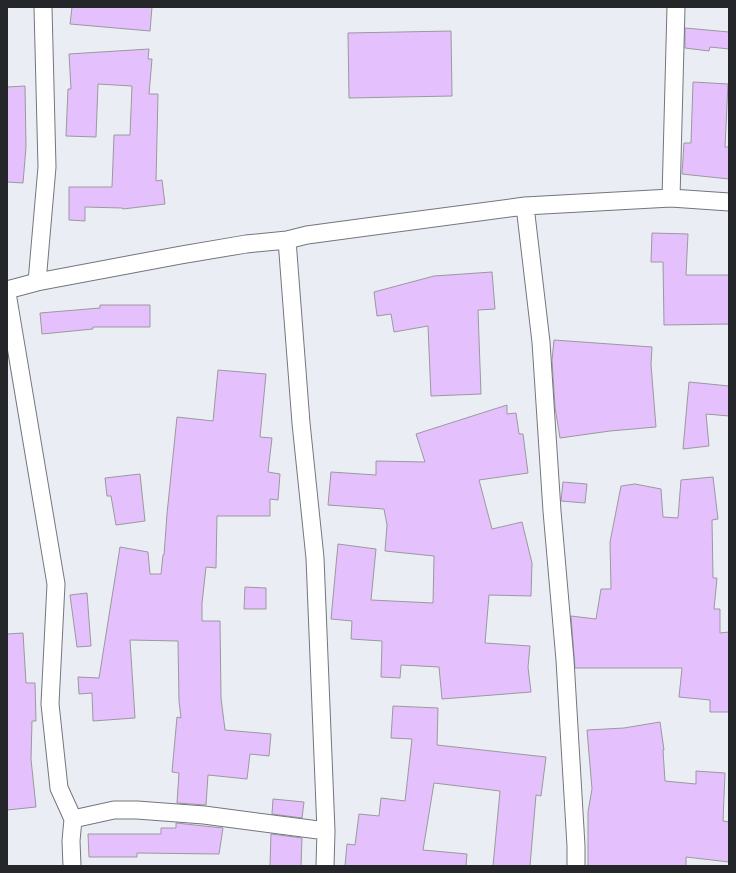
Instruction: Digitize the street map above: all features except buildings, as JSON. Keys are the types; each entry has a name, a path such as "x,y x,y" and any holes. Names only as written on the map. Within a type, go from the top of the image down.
{"street":[{"path":"37,282 47,167 43,7"},
{"path":"671,198 676,7"},
{"path":"72,866 73,818 59,788 50,704 56,584 7,292 37,282 246,244 287,240 307,235 525,206 671,198 729,202"},
{"path":"525,206 540,342 565,660 576,866"},
{"path":"287,240 301,423 315,558 326,831 324,866"},
{"path":"73,818 114,810 137,810 204,815 326,831"}]}
